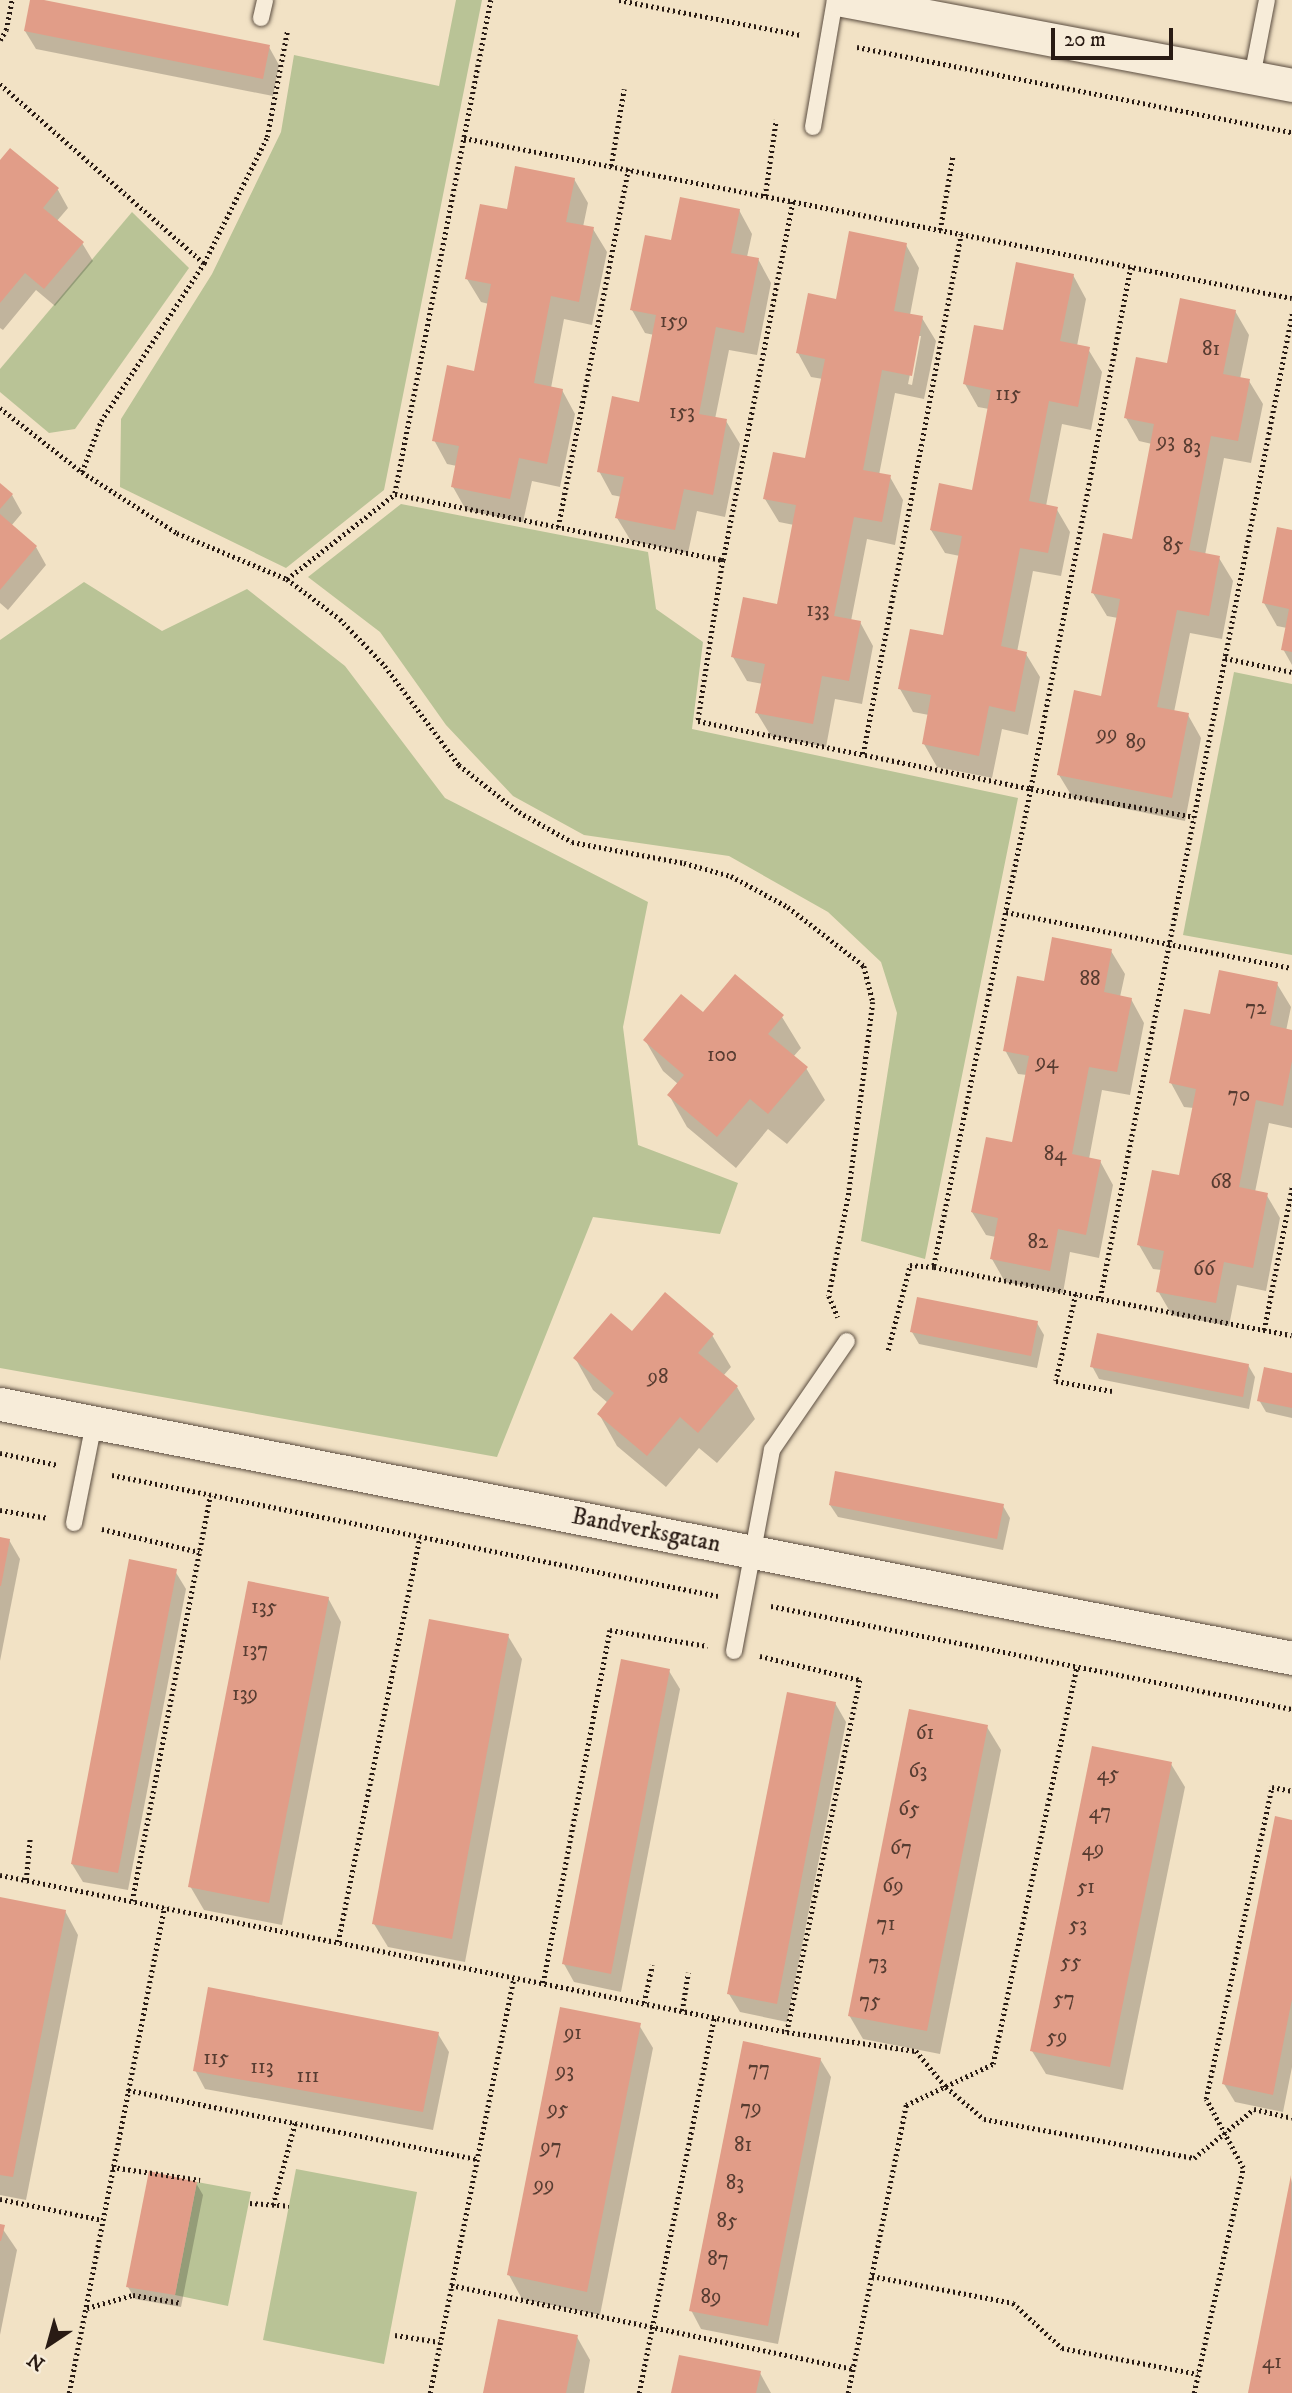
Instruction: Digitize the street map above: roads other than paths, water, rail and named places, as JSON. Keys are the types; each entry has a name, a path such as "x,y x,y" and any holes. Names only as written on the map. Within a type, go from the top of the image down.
{"street":[{"path":"843,0 1000,14 1292,85"},
{"name":"Bandverksgatan","path":"0,1404 1292,1658"}],"lane":[{"path":"261,18 265,0"},
{"path":"813,127 835,0"},
{"path":"1252,77 1267,0"},
{"path":"734,1651 772,1450 847,1341"},
{"path":"74,1523 94,1423"}]}
